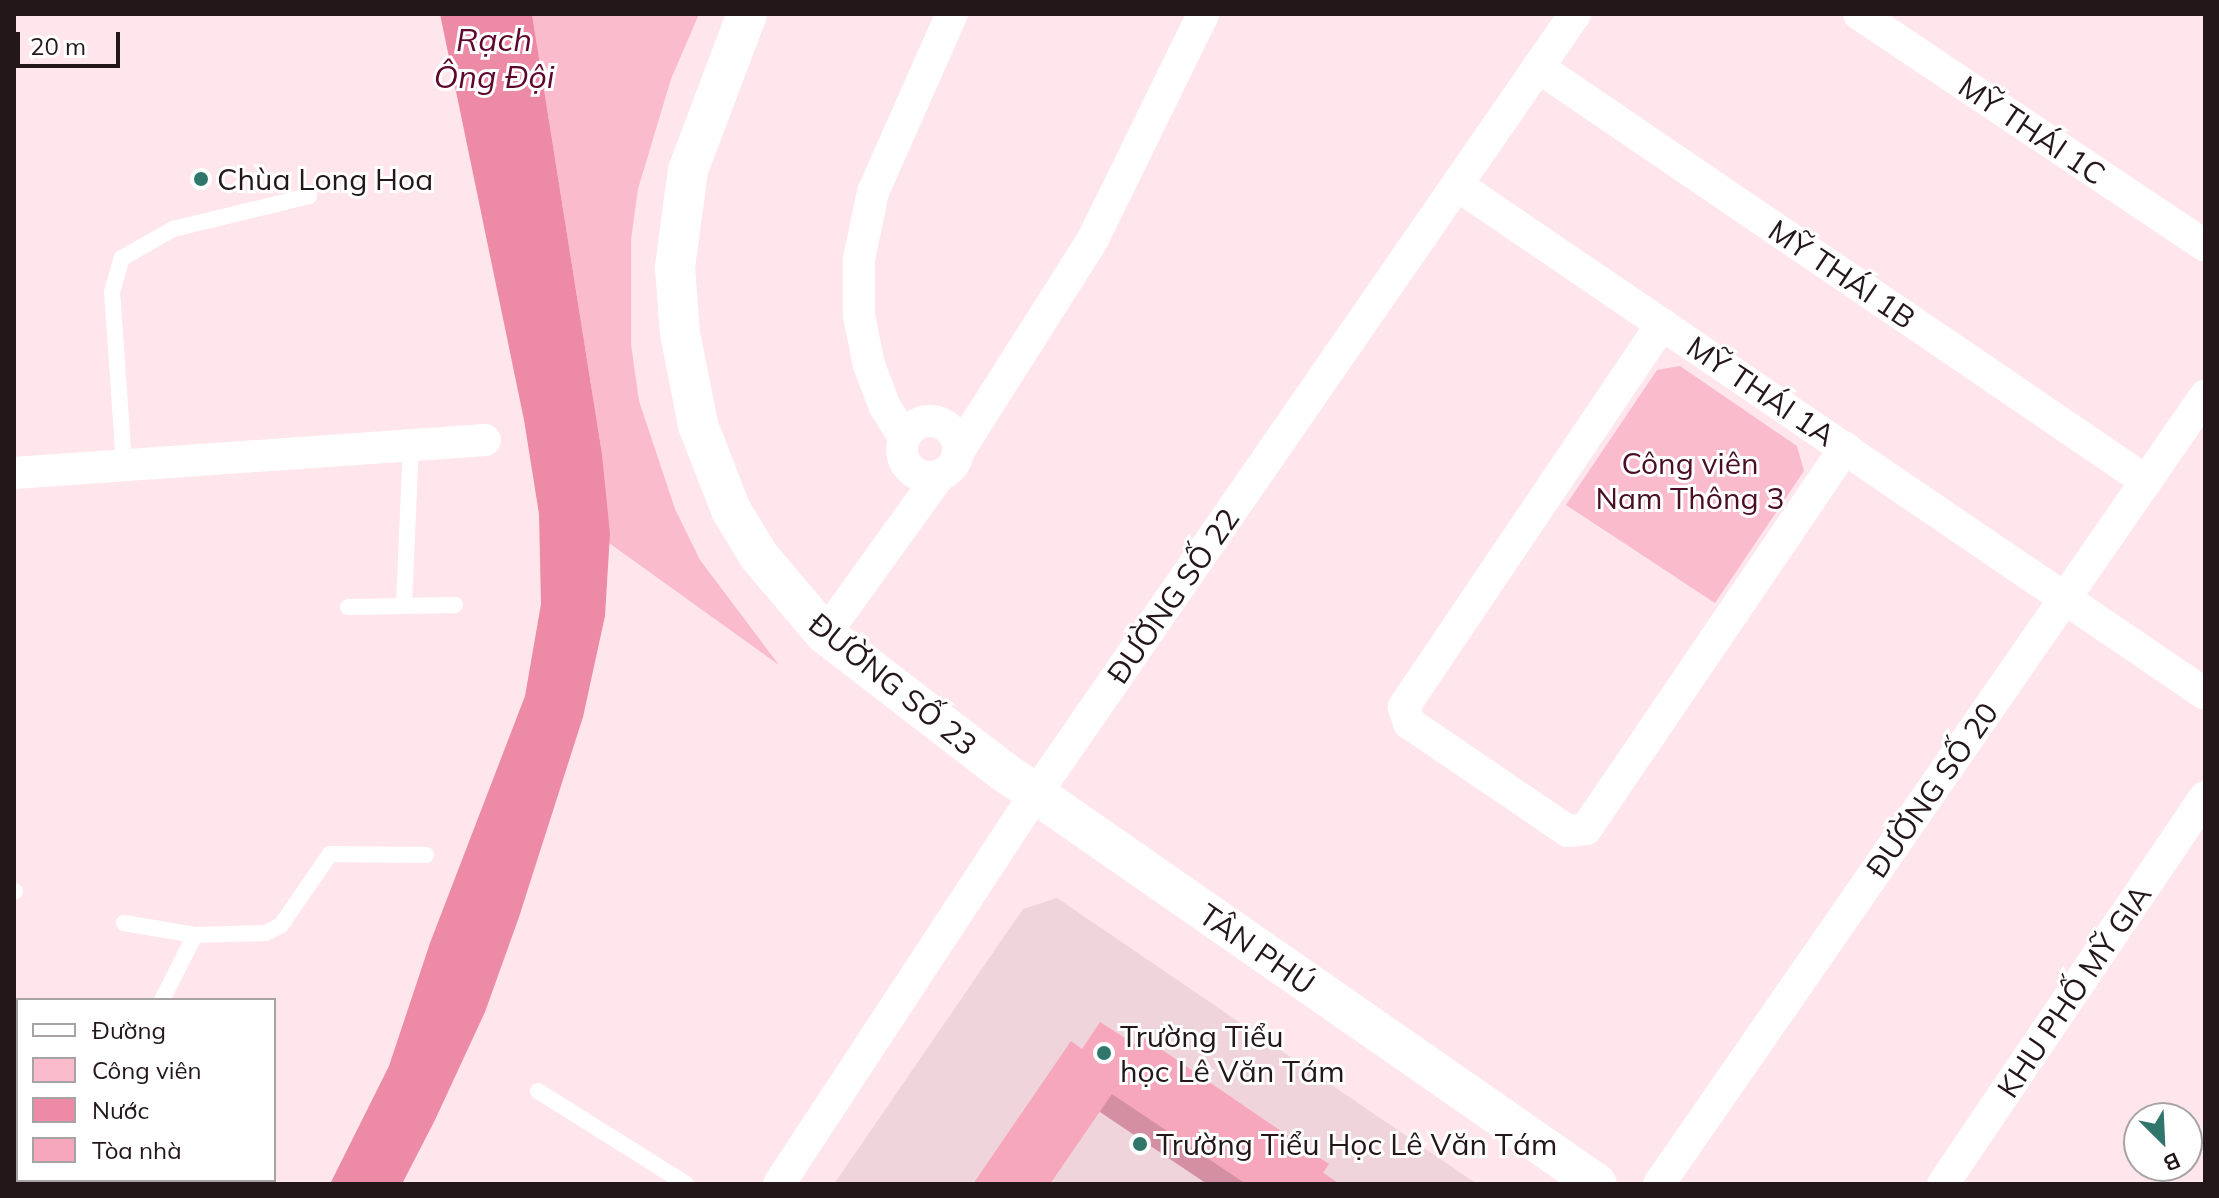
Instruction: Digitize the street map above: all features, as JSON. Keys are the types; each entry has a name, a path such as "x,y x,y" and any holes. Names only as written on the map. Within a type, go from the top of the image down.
{"street":[{"name":"ĐƯỜNG SỐ 23","path":"747,14 712,95 680,206 675,268 680,333 698,425 731,510 778,581 825,634 1035,795"},
{"path":"904,437 885,407 869,365 859,316 859,259 873,192 952,14"},
{"path":"825,634 948,464 1093,239 1203,14"},
{"name":"ĐƯỜNG SỐ 22","path":"779,1184 1035,795 1575,14"},
{"name":"MỸ THÁI 1C","path":"1859,14 2205,246"},
{"name":"MỸ THÁI 1B","path":"1538,67 2146,481"},
{"name":"MỸ THÁI 1A","path":"1457,185 2065,597"},
{"path":"1662,324 1404,707 1409,723 1568,831 1586,829 1845,448"},
{"name":"ĐƯỜNG SỐ 20","path":"1659,1184 2205,396"},
{"path":"922,422 940,423 954,435 948,464 922,476 908,467 901,451 904,437 922,422"},
{"path":"14,473 485,440"},
{"path":"2065,597 2205,694"},
{"name":"TÂN PHÚ","path":"1035,795 1597,1184"},
{"name":"KHU PHỐ MỸ GIA","path":"1943,1184 2205,797"}],"lane":[{"path":"124,463 112,292 122,258 173,229 309,196"},
{"path":"404,606 411,444"},
{"path":"348,607 455,605"},
{"path":"124,923 195,935 253,935 281,925 330,854 426,855"},
{"path":"163,998 195,935"},
{"path":"538,1091 686,1184"}],"shaded area":[{"name":"Trường Tiểu học Lê Văn Tám","path":"1057,898 1477,1184 834,1184 1023,909"}],"green space":[{"path":"532,14 699,14 671,79 638,189 631,240 631,344 639,401 675,509 700,560 779,665 609,543 602,454"},
{"name":"Công viên Nam Thông 3","path":"1680,366 1797,446 1804,471 1715,603 1566,505 1657,370"}],"water":[{"name":"Rạch Ông Đội","path":"440,14 532,14 602,454 610,534 605,616 583,717 519,917 485,1012 435,1120 402,1184 330,1184 389,1066 430,943 525,696 541,604 539,514 524,420"}],"building":[{"path":"1100,1022 1139,1047 1145,1038 1329,1164 1323,1173 1339,1184 1246,1184 1112,1094 1050,1184 973,1184 1071,1041 1082,1049"}],"place":[{"name":"Chùa Long Hoa","path":"201,179"},
{"name":"Trường Tiểu học Lê Văn Tám","path":"1104,1053"},
{"name":"Trường Tiểu Học Lê Văn Tám","path":"1140,1144"}]}
